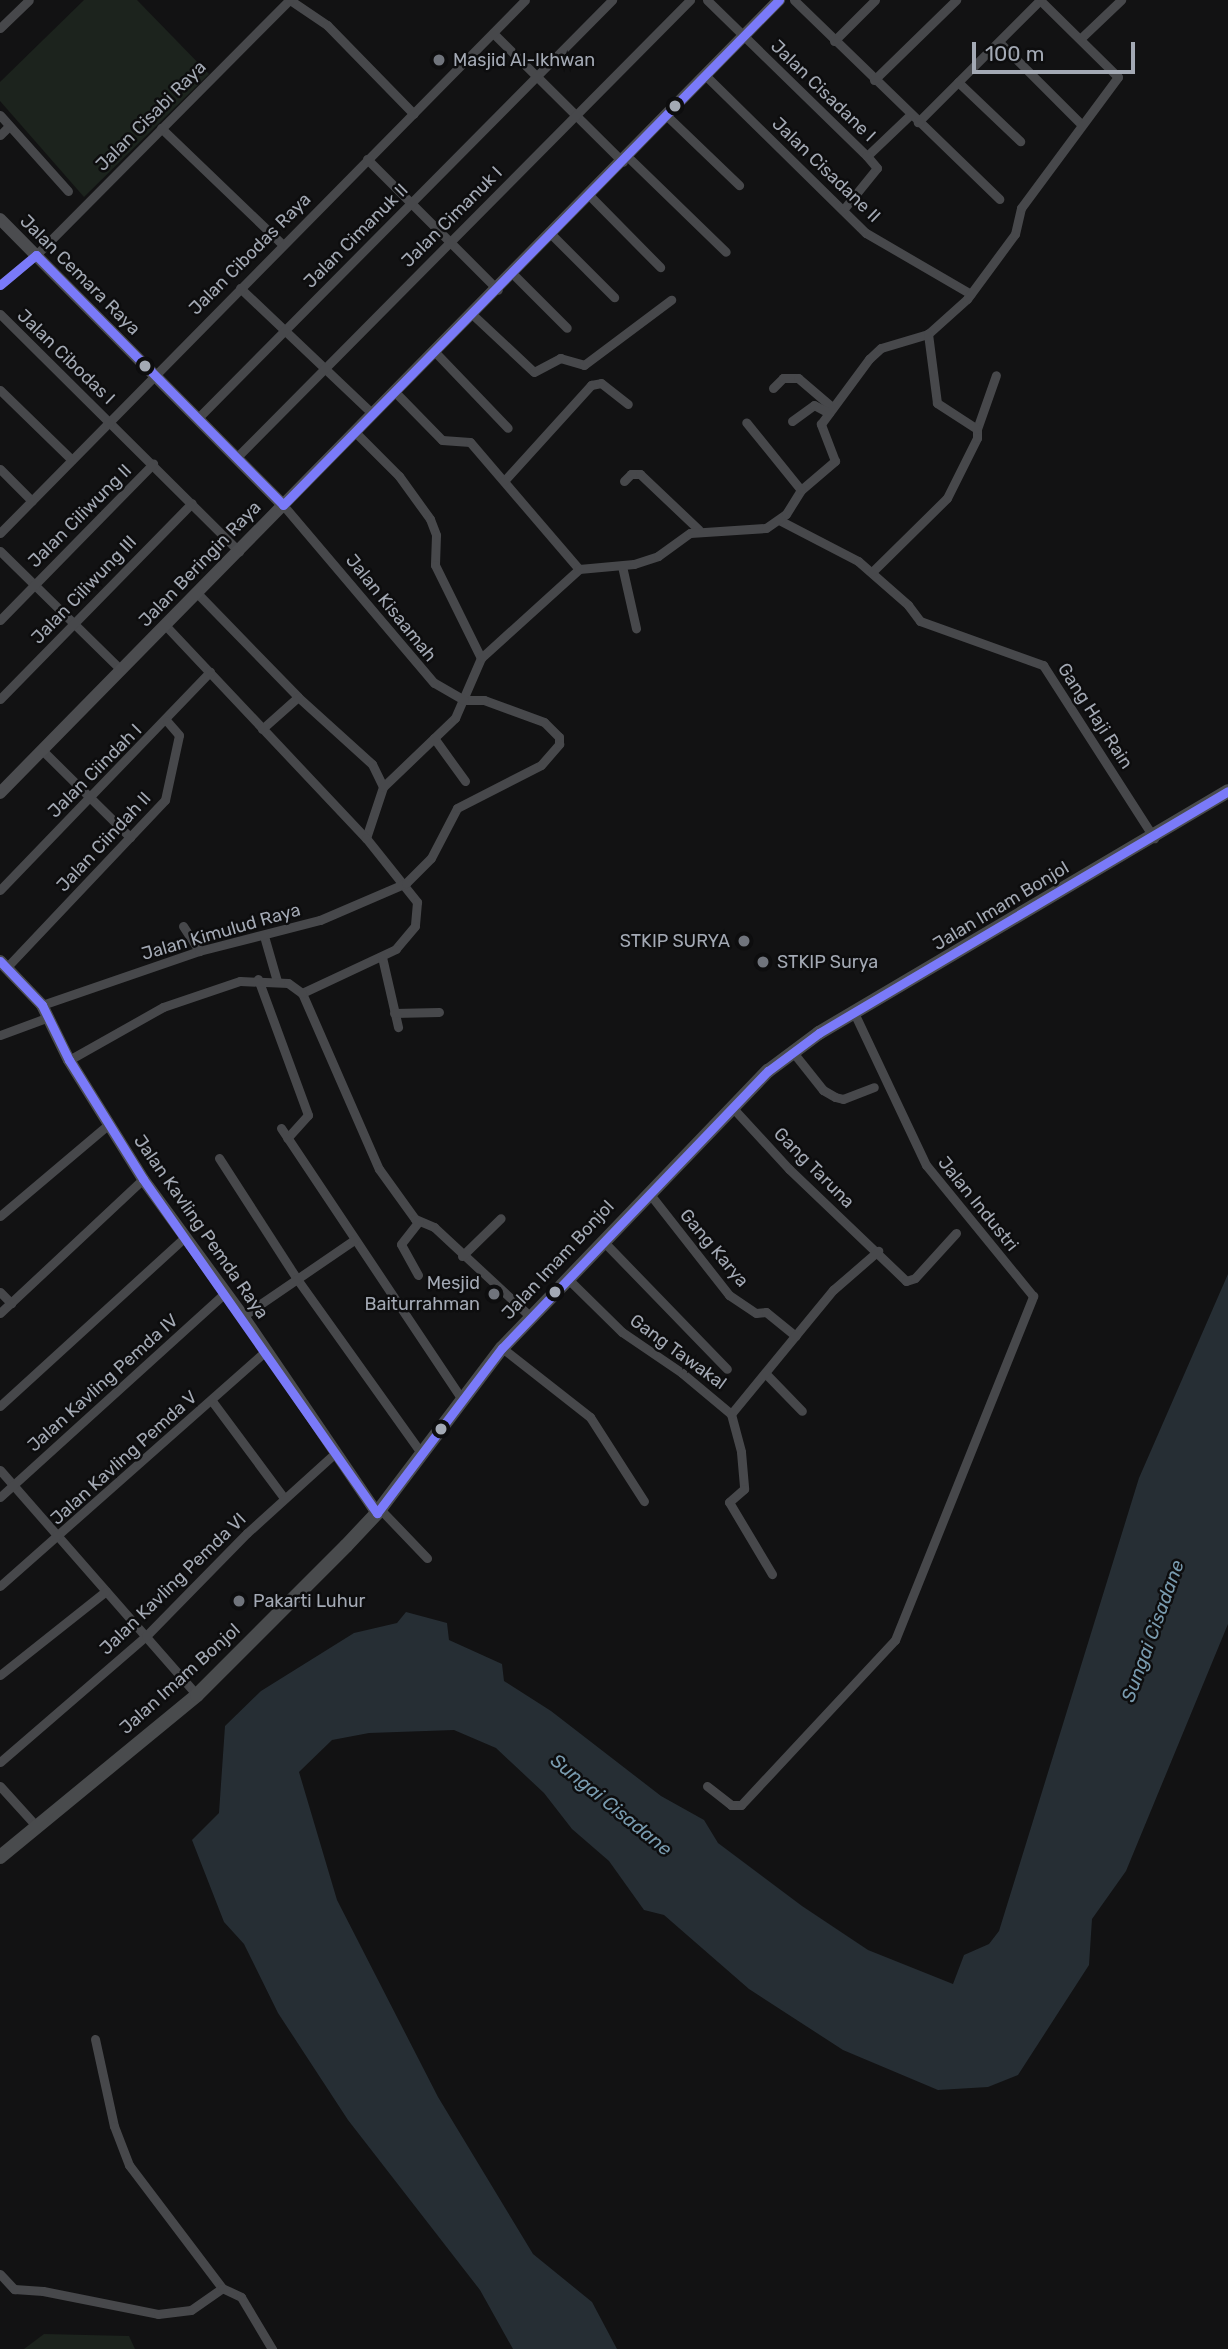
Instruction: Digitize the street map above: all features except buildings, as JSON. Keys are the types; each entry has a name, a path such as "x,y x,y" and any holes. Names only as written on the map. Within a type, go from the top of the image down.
{"main road":[{"name":"Jalan Imam Bonjol","path":"0,1857 197,1695 378,1511 461,1398 502,1348 731,1105 792,1051 1154,838 1228,791"}],"street":[{"path":"0,28 29,0"},
{"path":"289,0 327,25 414,114"},
{"name":"Jalan Cisabi Raya","path":"36,255 289,0"},
{"name":"Jalan Cibodas Raya","path":"0,534 154,374 525,0"},
{"name":"Jalan Cimanuk II","path":"197,419 612,0"},
{"name":"Jalan Cimanuk I","path":"236,458 690,0"},
{"name":"Jalan Cisadane I","path":"706,0 867,156 958,82 1040,0"},
{"name":"Jalan Beringin Raya","path":"0,793 498,290 779,0"},
{"path":"794,0 999,199"},
{"path":"834,41 875,0"},
{"path":"874,80 956,0"},
{"path":"366,838 383,787 455,718 481,658 579,569 622,566 658,556 699,530 751,531 779,520 800,498 801,490 835,461 821,428 831,410 874,353 928,334 971,294 1014,234 1021,208 1117,75 1040,0"},
{"path":"1080,39 1121,0"},
{"path":"493,33 576,114 726,251"},
{"path":"999,42 1082,125"},
{"name":"Jalan Cisadane II","path":"706,76 874,239 971,294"},
{"path":"958,82 1020,141"},
{"path":"0,115 8,128 68,191"},
{"path":"667,116 739,185"},
{"path":"0,135 8,128"},
{"path":"161,128 282,244"},
{"path":"843,210 877,168 867,156"},
{"path":"367,159 498,290"},
{"path":"590,196 660,267"},
{"name":"Jalan Cemara Raya","path":"0,219 283,505"},
{"path":"552,234 614,297"},
{"path":"0,285 36,255"},
{"path":"513,274 567,328"},
{"path":"240,288 373,414"},
{"path":"473,315 532,372 560,358 584,365 671,300"},
{"name":"Jalan Cibodas I","path":"0,314 239,551"},
{"path":"928,334 937,403 976,429"},
{"path":"435,352 508,428"},
{"path":"872,572 954,488 977,438 976,429 996,375"},
{"path":"773,388 783,378 799,378 831,410"},
{"path":"504,481 591,385 601,383 628,404"},
{"path":"0,390 72,460"},
{"path":"395,392 442,440 470,442 579,569"},
{"path":"792,421 814,405 831,410"},
{"path":"746,422 801,490"},
{"path":"355,432 399,476 430,519 436,536 435,565 481,658"},
{"name":"Jalan Ciliwung II","path":"0,620 153,464"},
{"path":"0,469 32,501"},
{"path":"624,481 631,474 640,474 699,530"},
{"name":"Jalan Ciliwung III","path":"0,699 192,503"},
{"name":"Jalan Kisaamah","path":"283,505 423,673 464,700 484,700 544,722 559,737 559,744 541,765 457,808 431,858 406,883"},
{"name":"Gang Haji Rain","path":"779,520 872,572 920,621 1046,668 1154,838"},
{"path":"0,551 121,670"},
{"path":"622,566 636,628"},
{"path":"197,593 299,697 372,764 383,787"},
{"path":"165,625 366,838 406,883 417,902 415,926 396,949 302,993"},
{"name":"Jalan Ciindah I","path":"0,890 167,721 210,672"},
{"path":"262,729 299,697"},
{"name":"Jalan Ciindah II","path":"3,964 130,837 166,797 179,735 167,721"},
{"path":"434,738 466,781"},
{"path":"42,750 130,837"},
{"name":"Jalan Kimulud Raya","path":"42,1005 199,951 264,936 343,912 406,883"},
{"path":"183,926 199,951"},
{"path":"264,936 277,981"},
{"path":"382,957 392,987 388,994 398,1027"},
{"name":"Jalan Kavling Pemda Raya","path":"3,964 42,1005 69,1060 143,1179 243,1316 334,1454 378,1511"},
{"path":"258,979 308,1115 288,1138"},
{"path":"69,1060 163,1007 258,979 277,981 302,993 372,1158 419,1221 434,1227 462,1256 531,1317"},
{"path":"394,1013 439,1012"},
{"name":"Jalan Industri","path":"707,1786 731,1805 741,1805 895,1640 1033,1296 926,1165 854,1013"},
{"path":"0,1035 49,1017"},
{"path":"792,1051 823,1090 835,1097 843,1099 874,1087"},
{"name":"Gang Taruna","path":"731,1105 789,1169 909,1282 956,1233"},
{"path":"0,1216 109,1124"},
{"path":"281,1128 461,1398"},
{"path":"219,1158 297,1279 421,1452"},
{"path":"0,1313 143,1179"},
{"name":"Gang Karya","path":"649,1193 729,1295 756,1313 766,1312 796,1336"},
{"path":"462,1256 501,1218"},
{"path":"418,1275 401,1244 419,1221"},
{"path":"0,1406 185,1237"},
{"path":"243,1316 354,1240"},
{"path":"603,1241 727,1369"},
{"path":"731,1414 767,1375 846,1276 878,1251"},
{"name":"Gang Tawakal","path":"567,1278 622,1332 682,1373 731,1414 741,1452 744,1489 729,1502 772,1574"},
{"path":"0,1292 11,1303"},
{"name":"Jalan Kavling Pemda IV","path":"0,1497 226,1292"},
{"path":"502,1348 590,1417 643,1502"},
{"name":"Jalan Kavling Pemda V","path":"0,1586 59,1537 266,1351"},
{"path":"767,1375 802,1411"},
{"path":"212,1401 284,1498"},
{"name":"Jalan Kavling Pemda VI","path":"0,1762 146,1636 284,1498 334,1454"},
{"path":"0,1470 197,1695"},
{"path":"378,1511 427,1558"},
{"path":"0,1675 106,1591"},
{"path":"0,1786 37,1827"},
{"path":"95,2039 114,2126 129,2165 222,2288 241,2297 272,2349"},
{"path":"0,2274 15,2289 43,2291 101,2305 158,2314 191,2310 222,2288"}],"shaded area":[{"path":"84,0 137,0 209,74 84,197 0,101 0,82"},
{"path":"44,2334 129,2336 135,2349 24,2349"}],"water":[{"name":"Sungai Cisadane","path":"1228,1274 1228,1624 1126,1871 1092,1919 1089,1965 1018,2075 988,2087 938,2090 843,2050 749,1989 664,1915 644,1910 609,1861 572,1829 544,1793 496,1748 454,1730 369,1733 332,1740 299,1772 337,1900 438,2097 533,2254 592,2302 617,2349 513,2349 480,2290 348,2120 278,2013 244,1944 224,1922 192,1840 219,1813 225,1726 261,1691 354,1633 397,1623 406,1612 447,1623 449,1640 502,1664 504,1681 551,1711 661,1796 704,1820 718,1843 802,1906 868,1950 953,1984 964,1955 989,1944 999,1931 1139,1478"}],"transit line":[{"path":"0,285 36,255 283,505 779,0"},
{"path":"0,961 42,1005 69,1060 143,1179 377,1513 502,1348 768,1071 819,1033 1228,791"}],"place":[{"name":"Masjid Al-Ikhwan","path":"439,60"},
{"name":"STKIP SURYA","path":"744,941"},
{"name":"STKIP Surya","path":"763,962"},
{"name":"Mesjid Baiturrahman","path":"494,1294"},
{"name":"Pakarti Luhur","path":"239,1601"}]}
